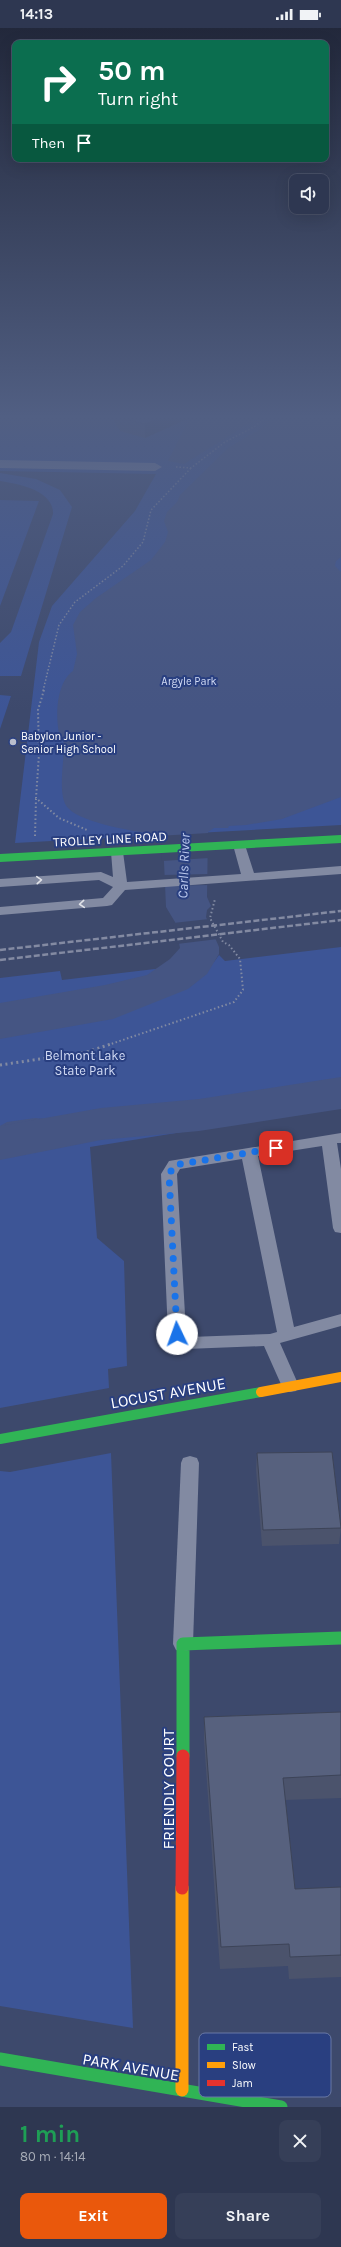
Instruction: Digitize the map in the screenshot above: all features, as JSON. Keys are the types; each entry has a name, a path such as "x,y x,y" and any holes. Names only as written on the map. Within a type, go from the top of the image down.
{"street":[{"name":"TROLLEY LINE ROAD","path":"0,858 341,839"},
{"name":"LOCUST AVENUE","path":"0,1439 341,1377"},
{"path":"183,1644 341,1638"},
{"name":"FRIENDLY COURT","path":"182,2090 183,1644"},
{"name":"PARK AVENUE","path":"0,2059 199,2094"},
{"name":"PARK AVENUE","path":"212,2097 242,2104 281,2107"}],"lane":[{"path":"239,845 249,878"},
{"path":"0,911 107,902 121,886 117,852"},
{"path":"0,883 101,876 121,886 211,881 341,870"},
{"path":"341,1228 335,1139 175,1165 169,1174 177,1334 186,1343 278,1338 341,1320"},
{"path":"249,1153 278,1338 290,1386"},
{"path":"183,1644 190,1463"}],"path":[{"path":"35,843 39,754 38,710 52,666 59,625 75,602 123,566 143,542 149,516"},
{"path":"36,798 59,818 92,833"},
{"path":"0,1066 5,1063 87,1052 234,1002 243,990 240,959 229,945 223,942 210,918 216,897"}],"green space":[{"path":"0,516 33,516 0,606"},
{"path":"52,516 69,516 21,676 0,676 0,643 11,632"},
{"name":"Argyle Park","path":"131,516 341,516 341,825 15,843 39,642 52,606"},
{"path":"0,695 11,696 0,729"},
{"name":"Belmont Lake State Park","path":"341,947 341,1106 90,1147 97,1238 124,1261 127,1366 108,1369 109,1388 0,1408 0,978 60,971 62,980 214,962 219,955 225,961"},
{"path":"111,1453 133,2028 0,2006 0,1471 10,1472"}],"water":[{"name":"Argyle Park","path":"166,516 341,516 341,557 336,561 335,566 341,572 341,797 282,819 246,825 229,826 228,828 214,828 208,832 207,897 211,906 207,910 206,917 219,947 219,954 207,974 188,989 113,1019 0,1039 0,1003 105,985 147,975 170,959 180,948 175,922 166,907 164,862 160,835 98,823 75,814 68,808 65,803 62,788 64,744 60,735 57,717 60,690 68,676 73,671 77,654 73,625 80,612 96,598 151,560 165,542 168,532 164,521"},
{"path":"35,1118 101,1124 17,1149 0,1150 0,1126 7,1122"}],"pier":[{"path":"209,833 209,858 162,861 159,836 157,836"},
{"path":"209,874 209,885 163,886 163,875"},
{"path":"209,919 218,939 177,944 173,923"}],"building":[{"path":"332,1452 341,1528 263,1530 257,1453"},
{"path":"341,1712 341,1775 283,1778 295,1889 341,1887 341,1955 290,1957 289,1944 221,1947 204,1717"}],"waterway":[{"path":"0,1143 101,1124 199,1115 341,1093"}],"railway":[{"path":"0,950 341,911"},
{"path":"0,960 341,920"}],"traffic: fast":[{"path":"0,858 341,839"},
{"path":"0,1439 261,1392"},
{"path":"183,1756 183,1644 341,1638"},
{"path":"0,2059 199,2093"},
{"path":"222,2097 281,2107"}],"traffic: slow":[{"path":"261,1392 341,1377"},
{"path":"182,1888 182,2090"}],"traffic: jam":[{"path":"182,1888 183,1756"}],"place":[{"name":"Babylon Junior - Senior High School","path":"13,742"}],"route":[{"path":"177,1334 169,1174 175,1165 276,1148"}],"water label":[{"name":"Carlls River","path":"184,866"}]}
